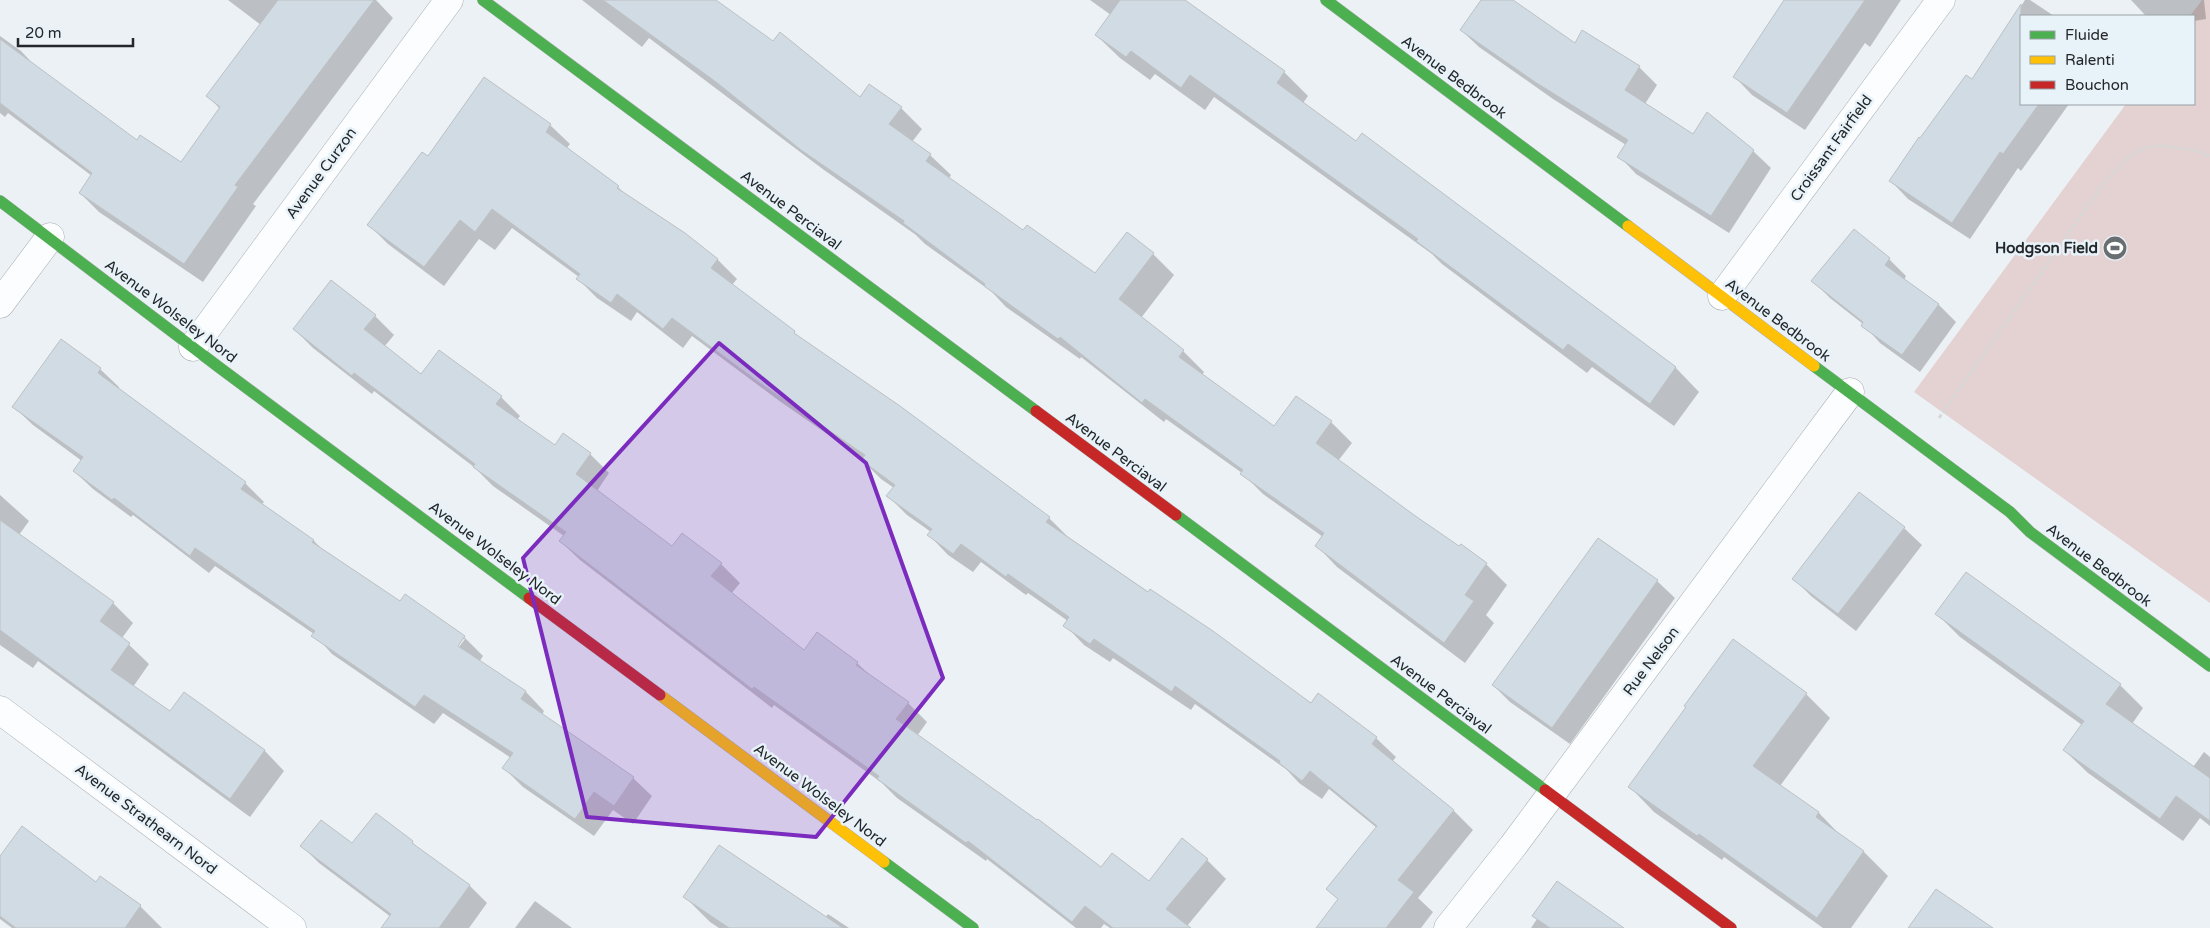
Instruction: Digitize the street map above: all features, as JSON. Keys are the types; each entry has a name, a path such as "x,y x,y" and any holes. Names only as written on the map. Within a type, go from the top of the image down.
{"street":[{"name":"Avenue Curzon","path":"193,347 450,0"},
{"name":"Avenue Perciaval","path":"483,0 1731,928"},
{"name":"Avenue Bedbrook","path":"1326,0 2010,512 2030,532 2210,666"},
{"name":"Croissant Fairfield","path":"1722,296 1941,0"},
{"name":"Avenue Wolseley Nord","path":"0,201 973,928"},
{"path":"0,304 50,238"},
{"name":"Rue Nelson","path":"1448,928 1551,795 1850,392"},
{"name":"Avenue Strathearn Nord","path":"0,710 292,928"}],"path":[{"path":"1936,423 2106,180 2128,156 2148,146 2174,147 2205,153 2210,157"}],"highlighted area":[{"path":"719,343 866,463 943,678 816,837 587,817 523,558"}],"shaded area":[{"name":"Hodgson Field","path":"2202,0 2210,0 2210,603 1914,392 2125,105 2195,105 2195,15 2191,15"}],"building":[{"path":"278,0 374,0 235,185 238,187 184,264 79,193 92,173 0,103 0,39 137,140 140,135 181,162 220,107 206,96"},
{"path":"603,0 716,0 773,41 780,32 860,97 869,84 902,107 889,124 931,154 926,161 1023,230 1027,225 1095,273 1127,232 1154,253 1119,299 1184,350 1179,357 1274,426 1296,396 1332,421 1316,443 1414,515 1459,546 1461,544 1487,563 1465,595 1474,601 1444,643 1315,546 1324,533 1240,474 1243,470 1145,399 1142,403 1060,337 1058,339 984,286 985,284 903,223 904,221 801,150 716,82"},
{"path":"1120,0 1185,0 1285,71 1277,83 1356,141 1362,133 1676,367 1650,404 1568,344 1563,350 1416,241 1418,239 1190,75 1181,88 1131,51 1126,57 1095,35"},
{"path":"1481,0 1513,0 1575,43 1582,30 1640,66 1625,90 1693,134 1707,112 1754,150 1711,216 1617,157 1628,140 1535,82 1460,30"},
{"path":"1784,0 1865,0 1787,113 1733,77"},
{"path":"2021,4 2020,105 2038,105 2003,154 2000,152 1952,223 1889,181 1919,137 1966,75 1972,79"},
{"path":"484,77 551,124 546,132 619,186 617,188 685,233 718,259 711,268 795,331 794,333 900,406 1050,517 1046,522 1148,592 1150,589 1213,631 1311,703 1318,693 1377,737 1372,744 1454,810 1398,880 1414,892 1386,928 1316,928 1338,899 1326,889 1377,826 1310,771 1302,781 1279,763 1280,761 1175,686 1172,692 1094,639 1090,644 1063,626 1069,617 1008,574 1006,577 961,544 953,554 927,535 932,529 886,496 895,485 861,460 865,455 757,381 672,318 663,329 617,294 611,303 576,279 580,274 492,209 475,232 460,220 424,267 367,225 422,152 428,156"},
{"path":"1854,229 1890,258 1885,265 1939,304 1902,355 1861,326 1863,322 1811,281"},
{"path":"331,280 376,315 364,329 421,374 439,350 502,396 496,404 555,445 563,433 591,453 576,474 672,546 682,533 722,563 711,576 804,650 817,632 858,662 856,665 909,702 896,719 1038,819 1101,867 1112,853 1149,881 1182,838 1208,859 1166,909 1191,928 1113,928 1085,906 1072,922 968,841 966,843 877,779 879,776 754,687 752,689 559,541 566,532 473,467 475,464 354,373 352,376 293,329"},
{"path":"61,339 101,368 98,373 246,482 241,489 314,540 312,542 400,601 405,594 465,636 458,646 526,691 521,699 634,777 614,806 594,792 575,819 502,768 513,753 424,695 415,707 311,636 315,631 195,548 190,556 114,498 112,500 73,471 83,457 12,407"},
{"path":"1859,492 1905,527 1838,614 1792,579"},
{"path":"0,520 114,602 100,621 130,643 111,670 170,711 184,692 265,750 230,799 0,630"},
{"path":"1598,538 1658,580 1552,728 1492,685"},
{"path":"1966,572 2121,684 2106,704 2210,778 2210,821 2176,796 2160,819 2063,750 2084,721 1935,614"},
{"path":"1733,639 1807,693 1753,766 1819,812 1816,817 1864,851 1817,918 1699,834 1697,836 1628,787"},
{"path":"376,813 413,841 412,843 470,885 439,928 381,928 391,914 300,846 321,820 352,843"},
{"path":"22,826 96,882 100,876 141,905 125,928 16,928 0,916 0,856"},
{"path":"719,845 843,928 729,928 683,897"},
{"path":"1557,881 1624,928 1550,928 1532,916"},
{"path":"1936,889 1993,928 1908,928"}],"traffic: fast":[{"path":"483,0 1036,411"},
{"path":"1326,0 1628,226"},
{"path":"0,201 220,368 529,598"},
{"path":"1814,366 2010,512 2030,532 2210,666"},
{"path":"1176,515 1545,790"},
{"path":"884,862 973,928"}],"traffic: slow":[{"path":"1628,226 1814,366"},
{"path":"660,695 884,862"}],"traffic: jam":[{"path":"1036,411 1176,515"},
{"path":"529,598 660,695"},
{"path":"1545,790 1731,928"}],"place":[{"name":"Hodgson Field","path":"2115,248"}]}
